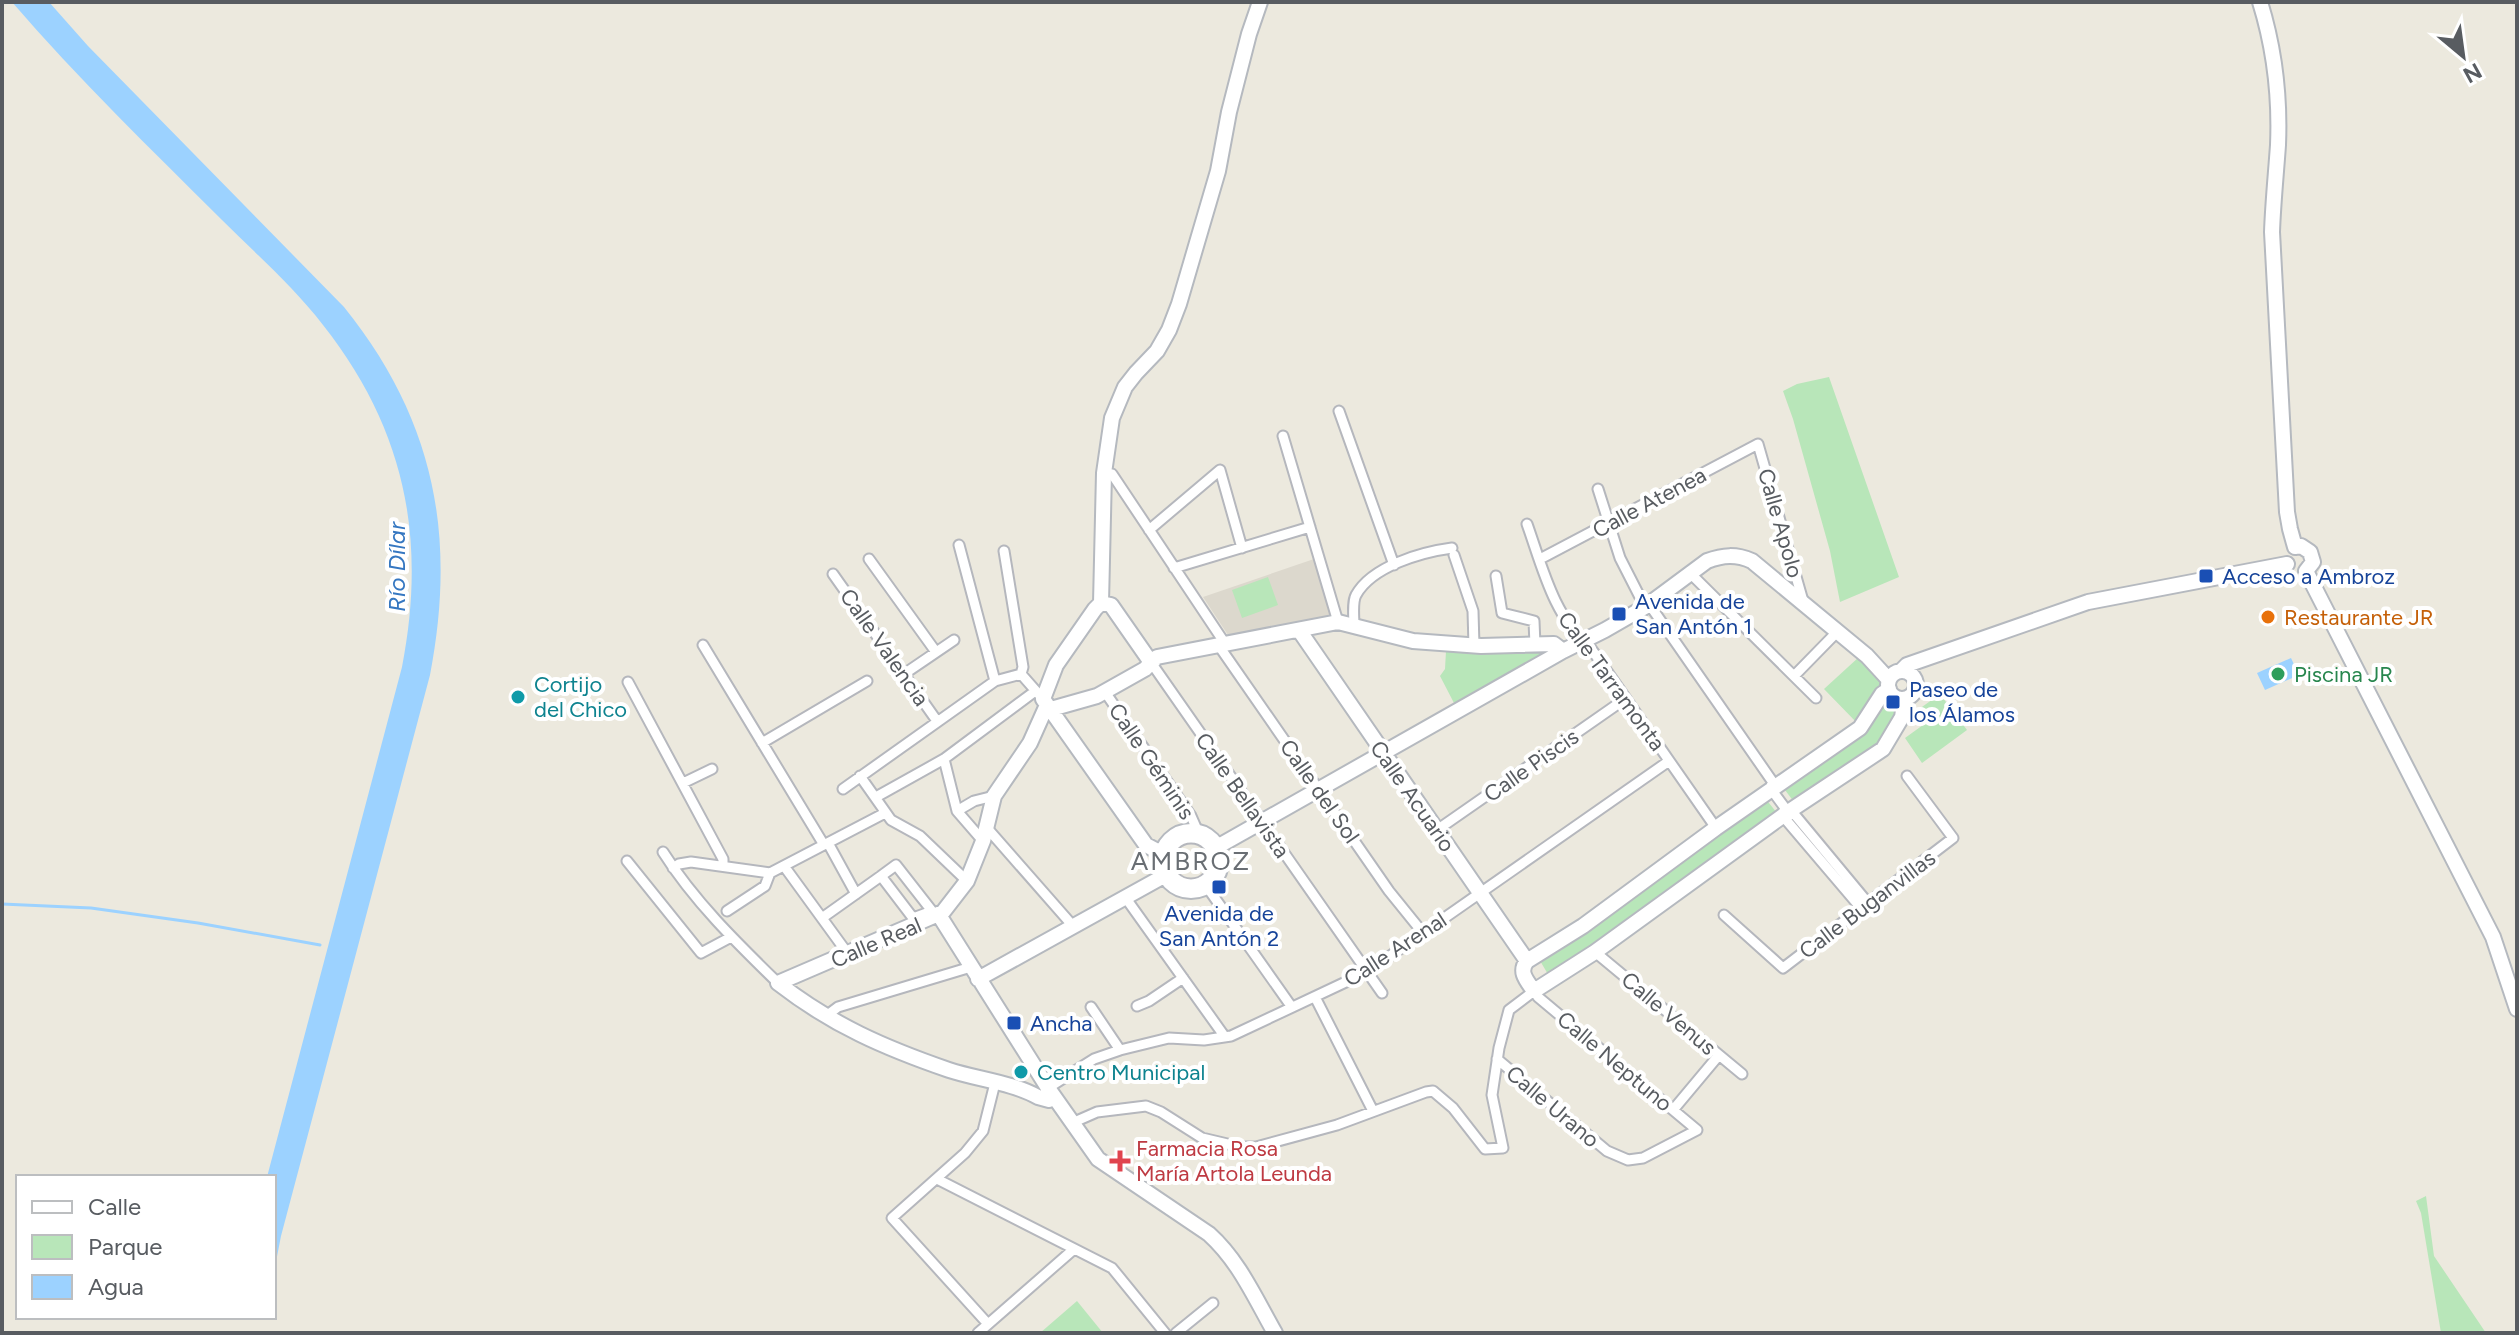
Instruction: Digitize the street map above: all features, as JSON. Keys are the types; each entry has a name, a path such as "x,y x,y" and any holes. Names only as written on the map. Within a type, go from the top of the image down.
{"street":[{"path":"1101,603 1104,473 1112,418 1125,387 1157,351 1179,304 1218,171 1229,112 1260,2"},
{"path":"2260,2 2271,45 2277,93 2278,144 2272,232 2287,512 2295,547"},
{"path":"1339,411 1394,565"},
{"path":"1283,436 1338,622"},
{"name":"Calle Atenea","path":"1540,559 1758,444"},
{"name":"Calle Apolo","path":"1758,444 1803,601"},
{"path":"1149,530 1220,470 1242,548"},
{"name":"Calle del Sol","path":"1104,473 1112,474 1319,790 1389,891 1423,933"},
{"path":"1598,489 1620,558 1647,605 1772,781 1771,789 1788,812 1795,815 1864,906"},
{"name":"Calle Tarramonta","path":"1527,524 1555,602 1716,828"},
{"path":"1174,568 1310,527"},
{"path":"959,545 995,681"},
{"path":"2287,564 2290,551 2301,546 2310,552 2313,562 2306,571"},
{"path":"1004,551 1023,667 1021,674"},
{"path":"1354,626 1355,596 1369,580 1422,552 1453,551 1471,606 1471,645"},
{"path":"1217,847 1647,605 1707,561 1718,557 1743,557 1752,561 1867,656 1901,674 1916,687 1905,699 1895,697 1901,674"},
{"path":"869,559 936,652"},
{"path":"2287,564 2295,571 2306,571"},
{"path":"1534,991 1522,972 1522,966 1530,959 1583,926 1860,728 1882,694 1901,674 2088,602 2287,564"},
{"path":"2306,571 2493,937 2517,1009"},
{"path":"1690,573 1816,698"},
{"name":"Calle Valencia","path":"833,574 937,721"},
{"path":"1496,576 1502,613 1534,621 1535,645"},
{"name":"Calle Bellavista","path":"1101,603 1111,605 1127,625 1382,993"},
{"name":"Calle Real","path":"778,983 939,915 967,881 985,834 994,796 1030,743 1056,665 1101,603"},
{"path":"876,797 1044,701 1105,692 1145,669 1157,657 1338,622 1413,641 1471,645 1554,644 1563,651"},
{"name":"Calle Acuario","path":"1299,630 1480,892 1548,982"},
{"path":"1794,676 1837,632"},
{"path":"904,674 954,640"},
{"path":"703,645 856,894"},
{"path":"843,789 995,681 1021,674"},
{"path":"1021,674 1044,701 1146,845 1161,853"},
{"path":"762,743 867,681"},
{"path":"628,682 723,859 723,865"},
{"name":"Calle Géminis","path":"1105,692 1191,816 1198,832"},
{"name":"Calle Piscis","path":"1437,830 1625,699"},
{"path":"1072,1123 1097,1112 1146,1106 1202,1138 1240,1147 1256,1147 1309,1134 1433,1091 1453,1108 1485,1149 1503,1148 1492,1095 1509,1010 1595,952 1788,812 1883,749 1902,717 1905,699"},
{"path":"943,759 957,811 985,834 1073,926"},
{"name":"Calle Arenal","path":"1051,1092 1094,1059 1169,1038 1204,1040 1225,1037 1367,972 1669,761"},
{"path":"683,783 712,769"},
{"path":"860,776 891,820 920,836 967,881"},
{"name":"Calle Buganvillas","path":"1724,915 1783,968 1953,838 1907,776"},
{"path":"957,811 974,801 994,796"},
{"path":"673,868 691,862 770,873 885,813"},
{"path":"1198,832 1217,847 1221,858 1214,881 1192,892 1177,888 1160,862 1166,844 1179,833 1198,832"},
{"path":"826,1016 838,1007 974,973 1073,926 1125,897 1171,878 1192,884 1205,879 1214,859 1212,852 1202,841 1188,838 1176,844 1169,855 1171,878"},
{"path":"663,852 731,937 778,983 826,1016 859,1036 950,1070 1032,1093 1051,1092"},
{"path":"627,861 701,953 731,937"},
{"path":"822,918 896,865 932,911 913,918 881,876"},
{"path":"784,866 848,954"},
{"path":"727,911 765,886 770,873"},
{"path":"1207,887 1291,1006"},
{"path":"1125,897 1225,1037"},
{"path":"939,915 1051,1092 1098,1159 1209,1234 1224,1248 1275,1333"},
{"name":"Calle Venus","path":"1595,952 1742,1074"},
{"path":"1137,1006 1183,978"},
{"name":"Calle Neptuno","path":"1534,991 1697,1130"},
{"path":"1315,997 1373,1111"},
{"path":"1091,1007 1120,1050"},
{"path":"1673,1110 1719,1055"},
{"name":"Calle Urano","path":"1497,1059 1607,1151 1628,1160 1643,1158 1697,1130"},
{"path":"988,1324 892,1218 965,1153 983,1131 995,1083"},
{"path":"937,1179 1112,1268 1165,1333"},
{"path":"978,1333 1074,1249"},
{"path":"1176,1333 1213,1303"}],"shaded area":[{"path":"1314,559 1331,617 1230,638 1203,597"}],"green space":[{"path":"1829,377 1899,577 1840,602 1830,551 1783,391 1797,384"},
{"path":"1268,577 1278,605 1242,618 1232,590"},
{"path":"1540,650 1541,656 1454,703 1440,676 1445,669 1446,651"},
{"path":"1859,657 1882,682 1858,724 1824,689"},
{"path":"1940,694 1967,730 1922,763 1905,738 1923,725 1915,712"},
{"path":"1889,698 1900,704 1896,720 1887,735 1859,761 1794,802 1782,786"},
{"path":"1765,798 1777,813 1598,946 1549,976 1539,959"},
{"path":"2426,1196 2434,1256 2486,1333 2441,1333 2421,1213 2416,1201"},
{"path":"1077,1301 1103,1333 1040,1333"}],"water":[{"path":"12,2 49,2 88,46 344,307 375,349 399,392 418,435 431,480 441,574 430,675 276,1262 276,1175 268,1175 402,667 412,574 410,530 403,487 391,445 373,404 351,364 312,311"},
{"name":"Piscina JR","path":"2291,658 2299,675 2265,690 2257,673"}],"waterway":[{"path":"2,904 91,908 320,945"}],"place":[{"name":"Acceso a Ambroz","path":"2206,576"},
{"name":"Avenida de San Antón 1","path":"1619,614"},
{"name":"Restaurante JR","path":"2268,617"},
{"name":"Piscina JR","path":"2278,674"},
{"name":"Cortijo del Chico","path":"518,697"},
{"name":"Paseo de los Álamos","path":"1893,702"},
{"name":"Avenida de San Antón 2","path":"1219,887"},
{"name":"Ancha","path":"1014,1023"},
{"name":"Centro Municipal","path":"1021,1072"},
{"name":"Farmacia Rosa María Artola Leunda","path":"1120,1161"}],"district":[{"name":"AMBROZ","path":"1191,861"}],"water label":[{"name":"Río Dílar","path":"397,567"}]}
